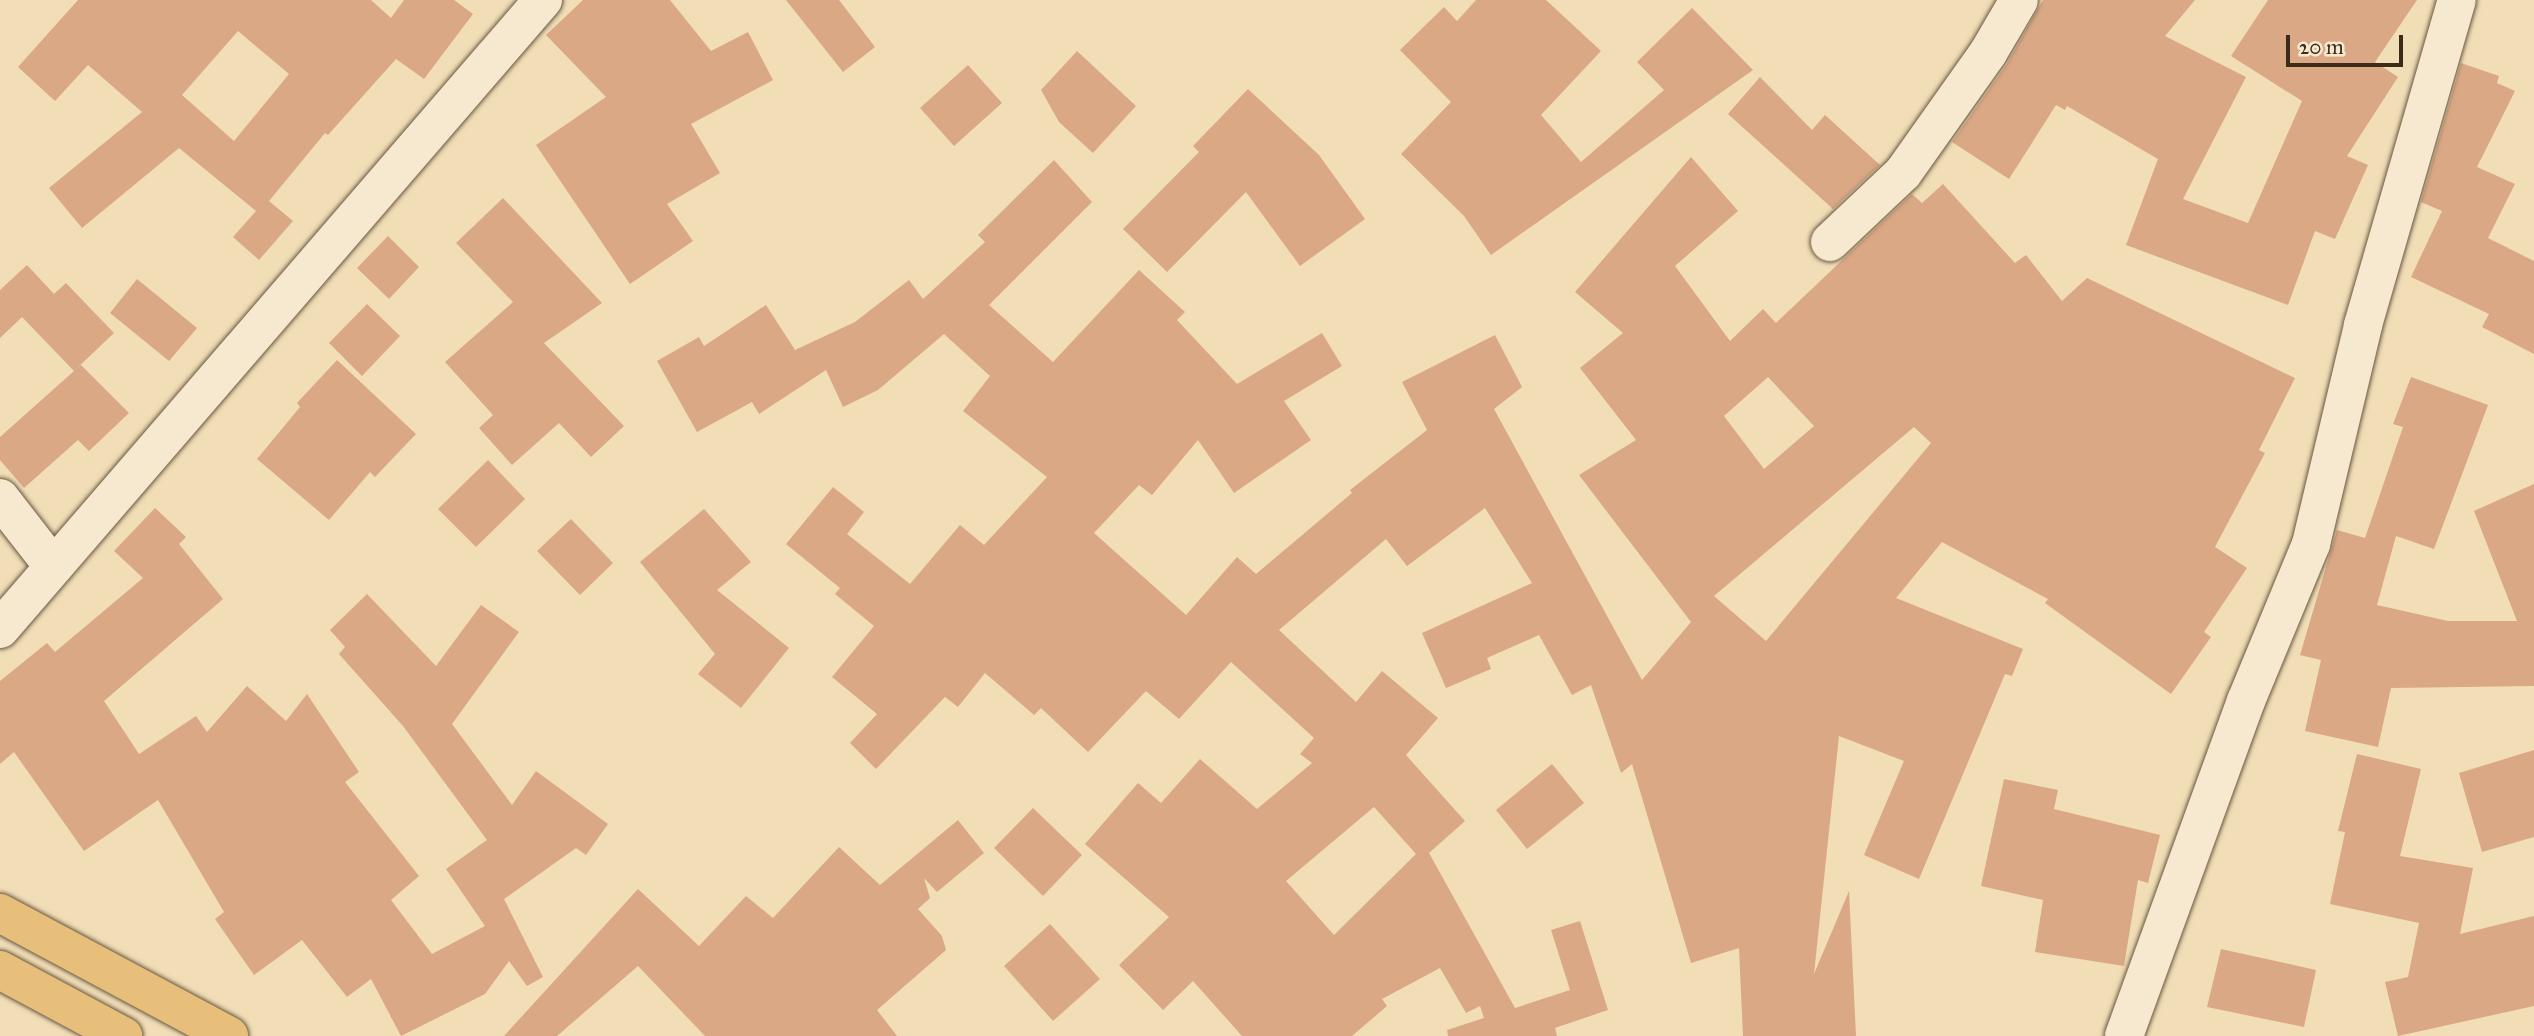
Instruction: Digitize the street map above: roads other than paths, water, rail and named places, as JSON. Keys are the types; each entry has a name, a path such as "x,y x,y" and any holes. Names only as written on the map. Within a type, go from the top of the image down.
{"main road":[{"path":"0,913 229,1036"},
{"path":"0,970 123,1036"}],"street":[{"path":"0,629 542,0"},
{"path":"1830,242 1903,173 1988,53 2018,0"},
{"path":"2124,1036 2246,701 2311,544 2363,325 2457,0"},
{"path":"0,498 53,566"}]}
